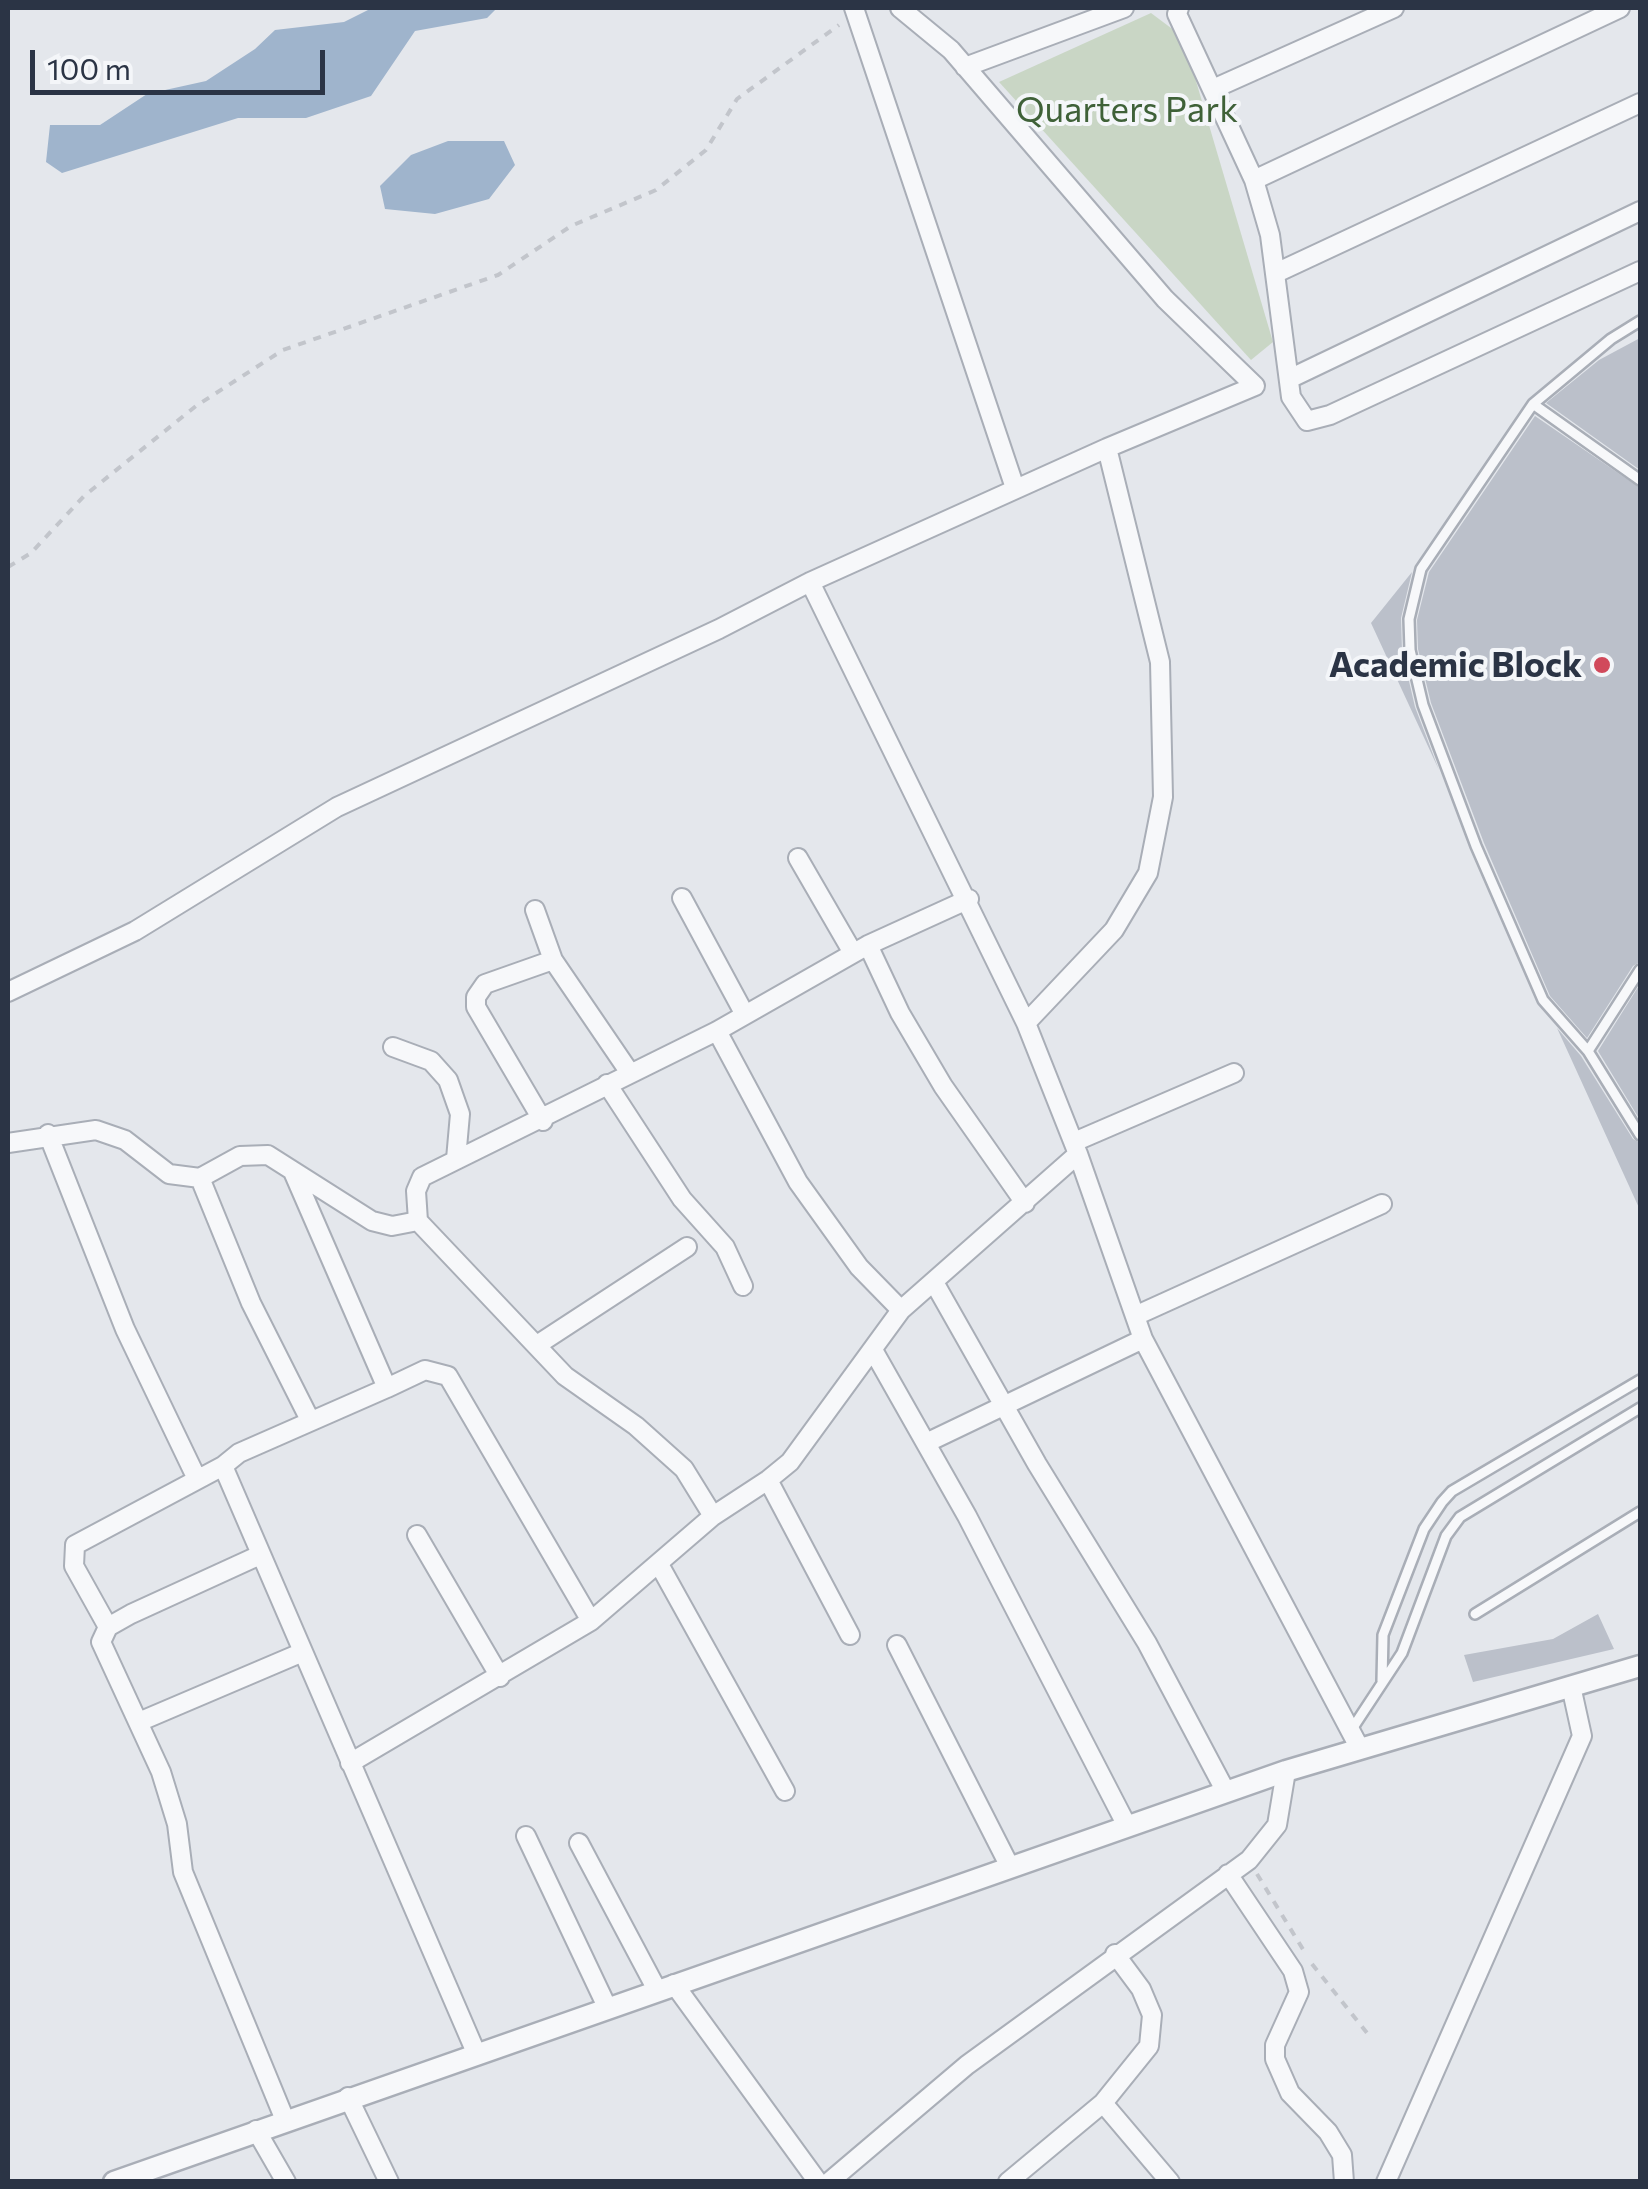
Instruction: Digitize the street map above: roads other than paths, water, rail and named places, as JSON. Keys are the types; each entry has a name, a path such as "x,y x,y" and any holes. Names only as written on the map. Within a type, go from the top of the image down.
{"street":[{"path":"900,8 965,67 1165,300 1255,386"},
{"path":"965,67 1124,8"},
{"path":"1214,89 1394,8"},
{"path":"1254,180 1620,8"},
{"path":"1172,10 1214,89 1254,180 1276,273 1291,397 1307,420 1320,420 1640,271"},
{"path":"856,11 1015,488"},
{"path":"1276,273 1640,103"},
{"path":"8,992 150,922 337,807 1015,488 1289,371 1640,211"},
{"path":"1026,1023 1122,915 1148,873 1163,797 1160,662 1107,448"},
{"path":"810,582 969,899 1026,1023 1076,1148 1143,1339 1356,1738"},
{"path":"798,858 860,949 944,1086 1025,1203"},
{"path":"682,898 744,1013"},
{"path":"713,1516 684,1469 636,1426 565,1376 418,1221 416,1191 422,1177 456,1159 543,1121 630,1072 717,1031 860,949 969,899"},
{"path":"535,910 553,960 630,1072"},
{"path":"543,1121 476,1007 476,997 485,984 553,960"},
{"path":"717,1031 798,1182 860,1267 901,1310"},
{"path":"393,1047 431,1061 448,1080 460,1114 456,1159"},
{"path":"350,1762 591,1621 660,1566 713,1516 790,1462 901,1310 1025,1203 1076,1148 1234,1074"},
{"path":"607,1084 682,1200 726,1247 742,1286"},
{"path":"8,1144 48,1134 96,1130 125,1140 169,1174 200,1178 240,1156 268,1154 372,1221 392,1226 418,1221"},
{"path":"48,1134 125,1330 197,1479"},
{"path":"294,1174 387,1388"},
{"path":"200,1178 251,1303 310,1420"},
{"path":"1135,1316 1382,1204"},
{"path":"537,1345 686,1247"},
{"path":"935,1284 1147,1642 1226,1792"},
{"path":"926,1443 1143,1339"},
{"path":"873,1350 1128,1826"},
{"path":"108,1627 74,1566 75,1544 222,1466 239,1452 425,1370 448,1376 591,1621"},
{"path":"222,1466 476,2055"},
{"path":"768,1480 850,1634"},
{"path":"418,1534 500,1677"},
{"path":"260,1554 108,1627 101,1642 108,1664 141,1721 177,1824 183,1872 285,2120"},
{"path":"660,1566 785,1791"},
{"path":"897,1645 1010,1867"},
{"path":"141,1721 304,1652"},
{"path":"114,2182 1286,1771 1356,1738 1640,1666"},
{"path":"1386,2182 1582,1736 1571,1686"},
{"path":"829,2182 967,2065 1249,1860 1277,1825 1286,1771"},
{"path":"526,1836 607,2007"},
{"path":"579,1843 665,1987 818,2182"},
{"path":"1228,1874 1294,1971 1299,1992 1274,2045 1276,2059 1290,2093 1328,2132 1342,2155 1344,2182"},
{"path":"1008,2182 1103,2102 1150,2046 1152,2015 1141,1988 1115,1954"},
{"path":"348,2097 388,2182"},
{"path":"1103,2102 1170,2182"},
{"path":"256,2130 286,2182"}],"lane":[{"path":"1640,322 1610,339 1534,404 1421,570 1409,618 1410,650 1423,705 1476,846 1544,1000 1588,1051 1640,1135"},
{"path":"1534,404 1640,480"},
{"path":"1588,1051 1640,970"},
{"path":"1382,1684 1383,1635 1432,1513 1452,1490 1640,1380"},
{"path":"1356,1738 1382,1684 1402,1654 1446,1536 1460,1517 1637,1410 1621,1392"},
{"path":"1475,1614 1640,1512"}],"water":[{"path":"372,8 497,8 487,18 415,31 371,96 306,118 238,118 62,173 46,162 50,125 100,125 147,94 206,81 255,49 275,30 344,22"},
{"path":"448,141 504,141 515,165 489,199 435,214 385,209 380,186 411,155"}],"place":[{"name":"Academic Block","path":"1602,665"}],"park label":[{"name":"Quarters Park","path":"1127,110"}]}
